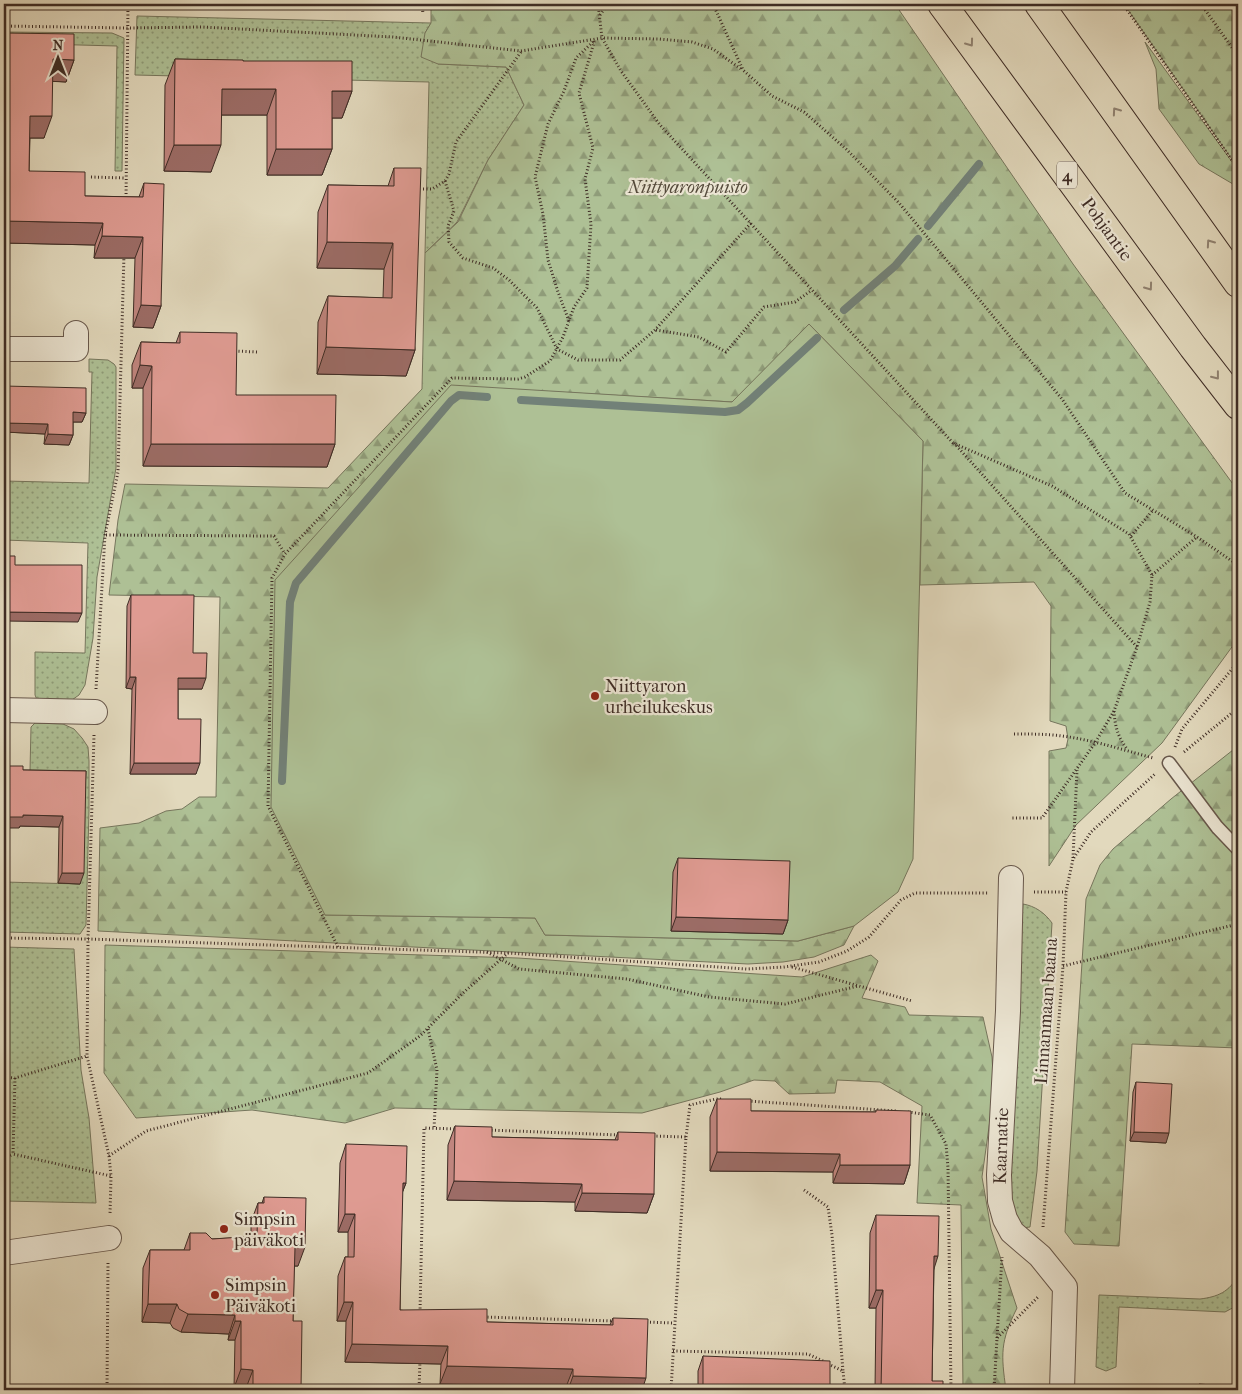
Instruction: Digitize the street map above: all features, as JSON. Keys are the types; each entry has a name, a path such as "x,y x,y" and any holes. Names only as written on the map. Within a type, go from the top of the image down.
{"highway":[{"name":"Pohjantie","path":"942,4 1193,347 1238,405"},
{"path":"1039,4 1238,283"}],"street":[{"path":"4,349 76,350 76,332"},
{"path":"4,710 95,712"},
{"name":"Kaarnatie","path":"1011,885 1008,1011 999,1175 1000,1201 1005,1220 1012,1232 1040,1256 1065,1286 1062,1390"},
{"path":"4,1253 109,1238"}],"lane":[{"path":"1169,763 1217,827 1238,849"}],"path":[{"path":"422,4 423,14"},
{"path":"598,4 602,38 621,71 660,125 953,443 1137,648"},
{"path":"599,16 608,4"},
{"path":"713,4 743,70"},
{"path":"1123,4 1238,168"},
{"path":"1201,4 1238,56"},
{"path":"4,26 202,27 393,37 521,51 602,38 692,42 713,49 743,70 772,96 804,112 846,149 899,203 1062,399 1125,493 1196,537 1232,561 1238,568"},
{"path":"569,321 548,260 543,214 535,177 548,124 564,91 576,58 595,39"},
{"path":"338,947 268,806 272,578 285,554 452,378 518,379 525,377 550,361 557,349 574,307 587,288 590,224 585,179 593,148 579,93 595,39"},
{"path":"423,189 432,189 445,182 449,174 456,142 521,51"},
{"path":"91,177 126,178"},
{"path":"445,182 454,211 448,226 449,242 463,258 493,268 509,280 537,308 557,349 578,360 620,360 655,330 751,223"},
{"path":"655,330 699,337 726,352 764,307 795,302 812,290"},
{"path":"228,351 257,352"},
{"path":"953,443 1052,486 1129,534 1152,575 1150,602 1137,648 1114,711 1096,743 1042,818 1012,818"},
{"path":"1131,537 1153,510"},
{"path":"105,535 274,536 285,554"},
{"path":"1152,575 1196,537"},
{"path":"1014,734 1054,735 1128,750 1169,763 1182,729 1238,662"},
{"name":"Linnanmaan baana","path":"1038,1306 1040,1256 1049,1172 1063,966 1066,892 1073,859 1091,832 1126,799 1238,708"},
{"path":"1114,711 1116,730 1128,750"},
{"path":"1073,859 1077,769"},
{"path":"4,938 508,952 747,969 789,967 819,962 847,951 869,937 901,900 915,893 1011,885 1066,892"},
{"path":"1063,966 1238,924"},
{"path":"486,952 519,969 627,979 709,997 785,1004 858,986"},
{"path":"109,1156 146,1131 368,1073 420,1036 508,952"},
{"path":"789,967 912,1000"},
{"path":"428,1028 436,1070 434,1129"},
{"path":"4,1077 15,1078 87,1056"},
{"path":"13,1154 15,1078"},
{"path":"671,1390 686,1137 690,1105 716,1099 725,1099"},
{"path":"744,1100 877,1108 930,1115 946,1144 948,1168 951,1390"},
{"path":"420,1315 424,1128 466,1130"},
{"path":"486,1130 626,1135"},
{"path":"646,1135 686,1137"},
{"path":"4,1159 13,1154 111,1176"},
{"path":"804,1190 828,1207 845,1390"},
{"path":"994,1390 1005,1220"},
{"path":"997,1338 1038,1297"},
{"path":"479,1316 615,1321"},
{"path":"635,1321 674,1322"},
{"path":"672,1351 808,1354 843,1371"},
{"path":"419,1390 420,1352"}],"green space":[{"name":"Niittyaronpuisto","path":"431,4 895,4 1073,264 1238,491 1237,640 1162,743 1076,825 1049,866 1049,751 1066,748 1068,739 1066,726 1050,721 1051,606 1034,582 920,585 923,441 809,324 733,402 451,386 325,915 535,918 545,935 798,941 854,926 844,945 814,957 783,962 748,964 98,931 100,828 139,823 166,811 182,809 199,797 216,797 220,597 109,595 118,520 125,484 328,488 422,389 425,253 458,222 488,160 524,105 506,67 438,64 421,57 425,33 431,23"},
{"path":"1124,4 1238,4 1238,168"},
{"path":"137,16 431,23 425,33 438,64 506,67 524,105 488,160 457,222 425,253 429,82 135,75"},
{"path":"4,32 112,33 124,38 122,171 115,171 117,46 4,43"},
{"path":"1145,42 1238,170 1238,187 1199,164 1159,109 1156,69"},
{"path":"4,296 7,297 6,331 4,332"},
{"name":"Niittyaron urheilukeskus","path":"809,324 923,441 913,859 898,892 854,926 798,941 545,935 535,918 325,915 271,807 275,580 451,385 732,402"},
{"path":"89,359 108,360 116,367 116,468 97,577 93,638 85,685 79,695 69,702 38,702 35,695 35,652 85,653 88,543 4,540 4,481 89,483 92,372 89,372"},
{"path":"35,723 63,724 74,729 88,747 89,810 86,925 80,934 4,932 4,882 80,884 83,772 30,771 31,727"},
{"path":"1238,746 1238,1048 1132,1044 1119,1246 1074,1244 1065,1232 1086,899 1100,865 1113,849 1171,799"},
{"path":"1023,904 1039,910 1052,923 1037,1171 1030,1227 1023,1228 1013,1215 1005,1176"},
{"path":"105,945 518,958 802,977 871,955 878,961 862,998 905,1007 909,1015 983,1017 992,1057 994,1091 982,1177 991,1229 1017,1308 1007,1330 1003,1348 1006,1390 963,1390 961,1205 917,1203 922,1106 880,1082 837,1080 835,1093 789,1094 775,1081 754,1080 720,1092 642,1113 395,1108 345,1123 252,1110 136,1118 104,1073"},
{"path":"4,947 74,949 81,1070 89,1118 96,1203 4,1201"},
{"path":"1238,1275 1238,1305 1225,1312 1119,1307 1116,1367 1106,1371 1096,1367 1099,1295 1200,1299 1212,1297 1227,1290"}],"building":[{"path":"4,33 74,34 74,60 53,59 52,116 30,116 29,171 85,172 85,196 143,197 144,183 164,184 161,306 141,305 143,237 102,236 103,223 4,221"},
{"path":"175,59 352,61 352,91 332,91 332,149 276,149 276,89 222,89 221,145 174,145"},
{"path":"394,168 421,168 415,350 326,347 328,296 392,298 393,243 327,242 328,185 394,186"},
{"path":"180,332 237,333 236,395 336,395 335,444 151,444 152,366 140,365 141,342 180,343"},
{"path":"4,386 86,388 86,413 73,412 73,435 48,434 48,424 5,423 4,435"},
{"path":"4,556 15,556 15,565 82,565 82,613 4,612"},
{"path":"131,595 194,595 193,653 207,653 206,678 178,678 178,719 201,719 200,763 134,763 136,677 130,677"},
{"path":"4,766 23,766 23,770 86,771 84,873 62,873 63,816 23,815 23,817 4,817"},
{"path":"678,858 790,861 788,920 676,917"},
{"path":"1136,1082 1172,1084 1169,1133 1134,1132"},
{"path":"717,1099 751,1099 751,1111 911,1111 910,1165 840,1165 840,1154 717,1152"},
{"path":"455,1126 492,1127 492,1137 618,1140 618,1132 655,1133 654,1194 582,1193 582,1184 454,1181"},
{"path":"346,1144 407,1146 406,1183 403,1183 400,1310 487,1309 487,1322 613,1325 613,1318 648,1319 646,1378 573,1376 573,1369 447,1366 448,1346 352,1344 353,1302 344,1302 345,1257 354,1257 355,1214 345,1214"},
{"name":"Simpsin Päiväkoti","path":"264,1197 306,1198 305,1247 295,1247 293,1321 302,1321 301,1390 253,1390 253,1370 241,1369 241,1321 235,1321 235,1315 188,1314 179,1309 177,1304 148,1304 150,1250 190,1250 190,1233 206,1233 212,1239 257,1236 258,1203 264,1203"},
{"path":"876,1215 939,1216 938,1256 934,1256 932,1381 943,1381 943,1390 881,1390 883,1290 876,1290"},
{"path":"703,1356 830,1361 830,1390 703,1390"},
{"path":"1199,1384 1238,1387 1238,1390 1199,1390"}],"waterway":[{"path":"928,226 979,164"},
{"path":"844,310 895,266 918,239"},
{"path":"521,400 725,412 738,410 817,338"},
{"path":"282,781 290,602 296,583 451,401 459,395 487,397"}],"place":[{"name":"Niittyaron urheilukeskus","path":"595,696"},
{"name":"Simpsin päiväkoti","path":"224,1229"},
{"name":"Simpsin Päiväkoti","path":"215,1295"}]}
